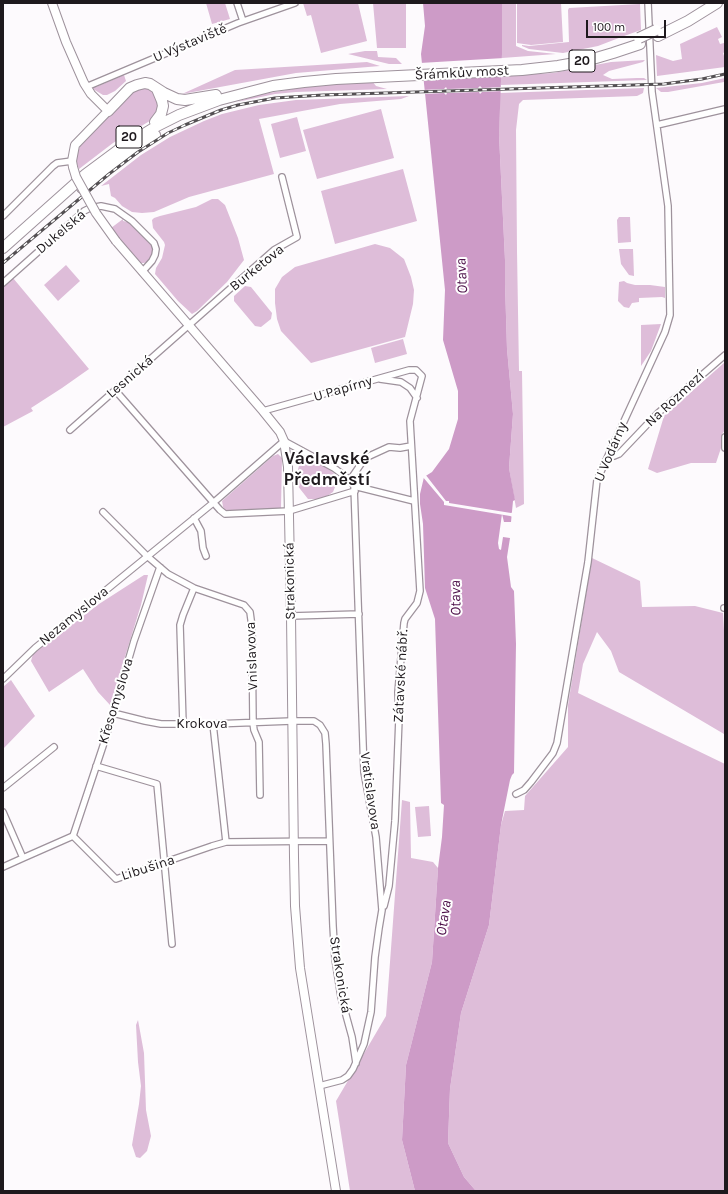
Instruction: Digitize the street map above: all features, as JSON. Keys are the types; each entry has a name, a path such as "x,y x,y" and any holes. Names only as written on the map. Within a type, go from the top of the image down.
{"highway":[{"name":"20","path":"657,33 706,3"},
{"name":"20","path":"657,33 688,21 717,3"},
{"name":"Šrámkův most","path":"218,98 273,86 402,72 522,67 586,61 613,53 657,33"},
{"path":"108,111 130,88 144,83 156,87 169,96 177,99 218,98"},
{"path":"155,122 161,114 163,106 160,94 156,87"},
{"name":"20","path":"3,240 98,159 123,141 155,122 187,106 218,98"},
{"name":"20","path":"3,248 86,174 121,148 157,126 218,98"},
{"path":"82,188 126,154 182,118 218,98"}],"main road":[{"path":"52,3 66,42 86,87 94,98 108,111 75,146 72,164 82,188 96,213 116,242 263,411 280,432 284,441"},
{"name":"Strakonická","path":"284,441 288,467 295,906 300,968 336,1191"}],"street":[{"path":"237,3 243,21"},
{"name":"U Výstaviště","path":"86,87 243,21 295,3"},
{"name":"U Vodárny","path":"516,794 524,790 531,782 552,753 557,743 588,562 597,480 665,332 670,315 668,206 651,87 648,3"},
{"path":"657,125 725,109"},
{"path":"3,216 53,166 57,163 72,164"},
{"name":"Burketova","path":"189,325 274,250 297,237 282,177"},
{"name":"Dukelská","path":"3,283 84,212 90,208 101,206 115,209 132,221 154,243 156,249 155,255 152,261 142,272"},
{"name":"Lesnická","path":"70,430 189,325"},
{"name":"Na Rozmezí","path":"608,457 619,454 658,413 725,354"},
{"name":"U Papírny","path":"263,411 409,370 416,370 422,376"},
{"name":"Zátavské nábř.","path":"382,910 389,886 395,822 399,718 398,692 404,623 405,618 415,607 420,591 410,421 422,376"},
{"path":"377,379 401,382 410,388 417,398"},
{"path":"115,390 213,503 225,514 289,511 354,488 414,501"},
{"path":"725,436 725,448"},
{"path":"284,441 334,468 350,480 354,488"},
{"name":"Nezamyslova","path":"3,679 35,648 213,503 284,441"},
{"path":"350,480 365,458 389,447 400,448 411,446"},
{"name":"Vratislavova","path":"354,488 364,772 376,837 382,910 376,950 371,1012 364,1044 356,1063"},
{"name":"Vnislavova","path":"103,512 168,574 194,588 244,605 250,612 252,627 253,723 259,742 260,795"},
{"path":"194,518 201,531 203,548 206,556"},
{"name":"Křesomyslova","path":"73,836 113,713 134,640 160,567"},
{"path":"183,724 180,625 194,588"},
{"path":"291,616 359,614"},
{"name":"Krokova","path":"113,713 145,721 183,724 292,721"},
{"name":"Strakonická","path":"292,721 314,721 320,725 325,733 335,959 341,997 352,1037 356,1063"},
{"path":"213,724 226,842"},
{"path":"3,788 54,747"},
{"path":"96,766 156,784 172,944"},
{"path":"3,812 23,858"},
{"path":"3,867 73,836"},
{"name":"Libušina","path":"73,836 116,879 226,842 294,841"},
{"path":"294,841 329,841"},
{"path":"319,1086 342,1080 348,1076 356,1063"}],"shaded area":[{"path":"206,3 225,3 230,19 212,24"},
{"path":"303,3 358,3 367,41 321,53 311,15 307,16"},
{"path":"373,3 406,3 406,48 377,48"},
{"path":"502,3 516,3 516,46 528,51 556,54 502,58"},
{"path":"517,3 561,3 563,42 531,45 517,43"},
{"path":"640,4 641,30 598,46 563,53 529,49 522,46 569,42 569,8"},
{"path":"717,27 722,37 718,39 720,44 724,43 725,45 725,52 723,53 725,67 657,76 656,55 673,61 682,59 680,44"},
{"path":"365,51 377,51 378,57 396,58 402,64 389,64 348,54"},
{"path":"645,60 643,62 609,71 603,75 612,79 644,78 647,80 501,85 501,76 553,73 611,62"},
{"path":"367,62 380,66 296,73 182,94 235,70"},
{"path":"124,75 126,81 115,91 107,95 103,95 93,89 94,87"},
{"path":"725,78 724,82 668,92 661,92 656,88 702,83"},
{"path":"372,81 376,86 387,89 296,92 275,94 237,102 257,95 304,87"},
{"path":"141,87 149,88 154,91 159,109 153,119 113,143 79,169 77,164 77,156 80,146 127,96"},
{"path":"644,88 643,93 637,96 523,100 519,104 516,130 517,251 519,371 522,371 524,504 516,508 509,468 513,414 507,349 505,260 499,135 500,93"},
{"path":"409,96 401,99 340,104 259,119 274,174 189,197 154,212 132,212 122,206 115,198 111,196 109,184 101,186 141,155 170,137 222,114 259,105 296,100"},
{"path":"381,109 394,158 317,179 303,130"},
{"path":"297,117 306,151 280,158 271,124"},
{"path":"403,169 417,221 335,244 321,191"},
{"path":"212,199 218,199 225,205 238,238 244,260 227,282 192,314 178,301 155,274 156,268 162,258 165,245 153,228 152,220 160,216 196,207"},
{"path":"619,217 630,217 631,242 618,243 617,220"},
{"path":"123,219 123,221 128,222 153,246 151,259 147,262 140,263 111,228"},
{"path":"375,244 390,248 404,259 411,277 414,290 413,304 405,337 311,363 281,331 277,319 275,289 282,277 295,267"},
{"path":"619,249 633,249 634,276 629,275 621,264"},
{"path":"66,265 80,281 58,301 44,285"},
{"path":"13,278 89,369 31,408 33,411 3,427 3,286"},
{"path":"624,281 635,285 665,287 665,298 639,298 639,302 632,303 629,308 624,307 618,301 619,282"},
{"path":"245,286 251,287 272,313 271,319 261,327 255,326 234,301 234,296"},
{"path":"661,324 651,351 641,366 641,325"},
{"path":"403,339 407,354 375,363 371,348"},
{"path":"725,362 725,430 722,434 722,445 716,463 691,463 657,473 648,469 664,416"},
{"path":"278,454 282,458 281,508 224,512 222,501 273,456"},
{"path":"305,458 312,459 326,465 336,476 337,483 333,492 324,498 308,499 297,485 297,473 300,462"},
{"path":"592,558 640,581 642,607 695,606 723,613 725,648 724,734 619,672 611,651 597,632 583,664 578,693 725,764 725,1191 476,1191 464,1177 448,1143 450,1089 461,1013 489,925 501,825 505,811 524,810 525,796 568,747 568,705"},
{"path":"144,575 148,575 141,605 110,705 98,692 83,669 49,692 31,661 33,654 99,604"},
{"path":"11,680 35,716 3,749 3,687"},
{"path":"402,800 410,802 411,858 433,862 438,868 432,962 406,1065 402,1140 415,1191 350,1191 336,1101 386,1016"},
{"path":"429,806 431,836 418,837 415,807"},
{"path":"138,1020 144,1053 146,1110 151,1136 147,1151 140,1158 136,1157 132,1145 141,1086 136,1025"}],"water":[{"name":"Otava","path":"423,3 502,3 499,135 505,260 507,349 513,414 509,468 515,500 513,501 511,522 504,522 502,514 498,543 499,549 501,550 503,537 510,538 507,557 511,587 514,591 516,644 514,773 510,780 501,825 489,925 461,1013 450,1089 448,1143 464,1177 476,1191 415,1191 402,1140 406,1065 432,962 444,805 441,803 435,619 425,588 423,524 420,494 424,477 432,472 449,449 458,419 458,391 443,340 445,290 421,54 425,26"}],"pier":[{"path":"504,58 503,76 422,81 420,63"},
{"path":"480,86 482,88 503,87 502,91 482,92 480,94 479,92 447,93 446,95 444,93 423,94 423,90 444,89 446,87 447,89 478,88"},
{"path":"425,474 446,501 449,501 449,503 511,513 514,512 513,517 444,505 444,502 422,476"}],"railway":[{"path":"3,263 109,174 138,152 168,133 185,125 221,110 238,105 275,98 323,95 664,84 702,79 725,74"}],"district":[{"name":"Václavské Předměstí","path":"327,469"}]}
